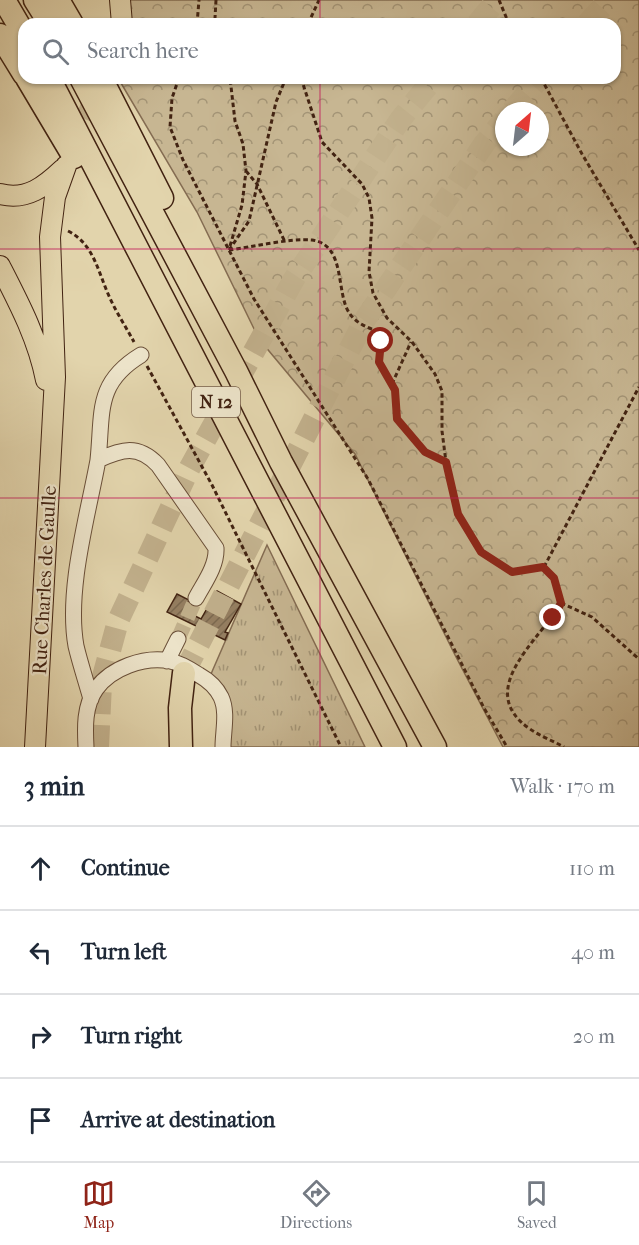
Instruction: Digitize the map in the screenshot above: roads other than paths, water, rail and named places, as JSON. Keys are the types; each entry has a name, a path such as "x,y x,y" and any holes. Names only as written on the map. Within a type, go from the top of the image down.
{"highway":[{"path":"4,0 18,24"},
{"path":"35,0 46,18"},
{"path":"58,0 68,18"},
{"path":"0,35 18,64"},
{"path":"31,84 75,159 100,180"},
{"name":"N 12","path":"52,84 395,747"},
{"name":"N 12","path":"84,84 236,371 281,462 435,747"},
{"path":"104,84 282,435 281,462"},
{"path":"176,667 181,747"}],"main road":[{"path":"120,0 122,18"},
{"name":"Rue Charles de Gaulle","path":"0,194 24,195 37,191 47,185 66,166 55,197 50,237 55,346 35,747"},
{"name":"Rue Charles de Gaulle","path":"0,266 31,327 42,357 52,412"}],"lane":[{"path":"91,699 76,645 74,608 77,574 98,460 105,394 114,376 141,355"},
{"path":"98,460 119,451 129,450 150,456 158,465 216,548 217,556 214,564 196,598"},
{"path":"176,667 178,639"},
{"path":"86,747 85,723 91,699 96,690 115,671 138,663 189,669 216,688 224,708 223,747"}],"tunnel":[{"path":"482,18 497,0"},
{"path":"592,18 609,0"},
{"path":"98,747 101,684 118,621 188,471 294,279 400,120 429,84"},
{"path":"520,102 535,84"},
{"path":"74,147 97,90"},
{"path":"184,673 364,321 495,131"},
{"path":"178,639 196,598"}]}
